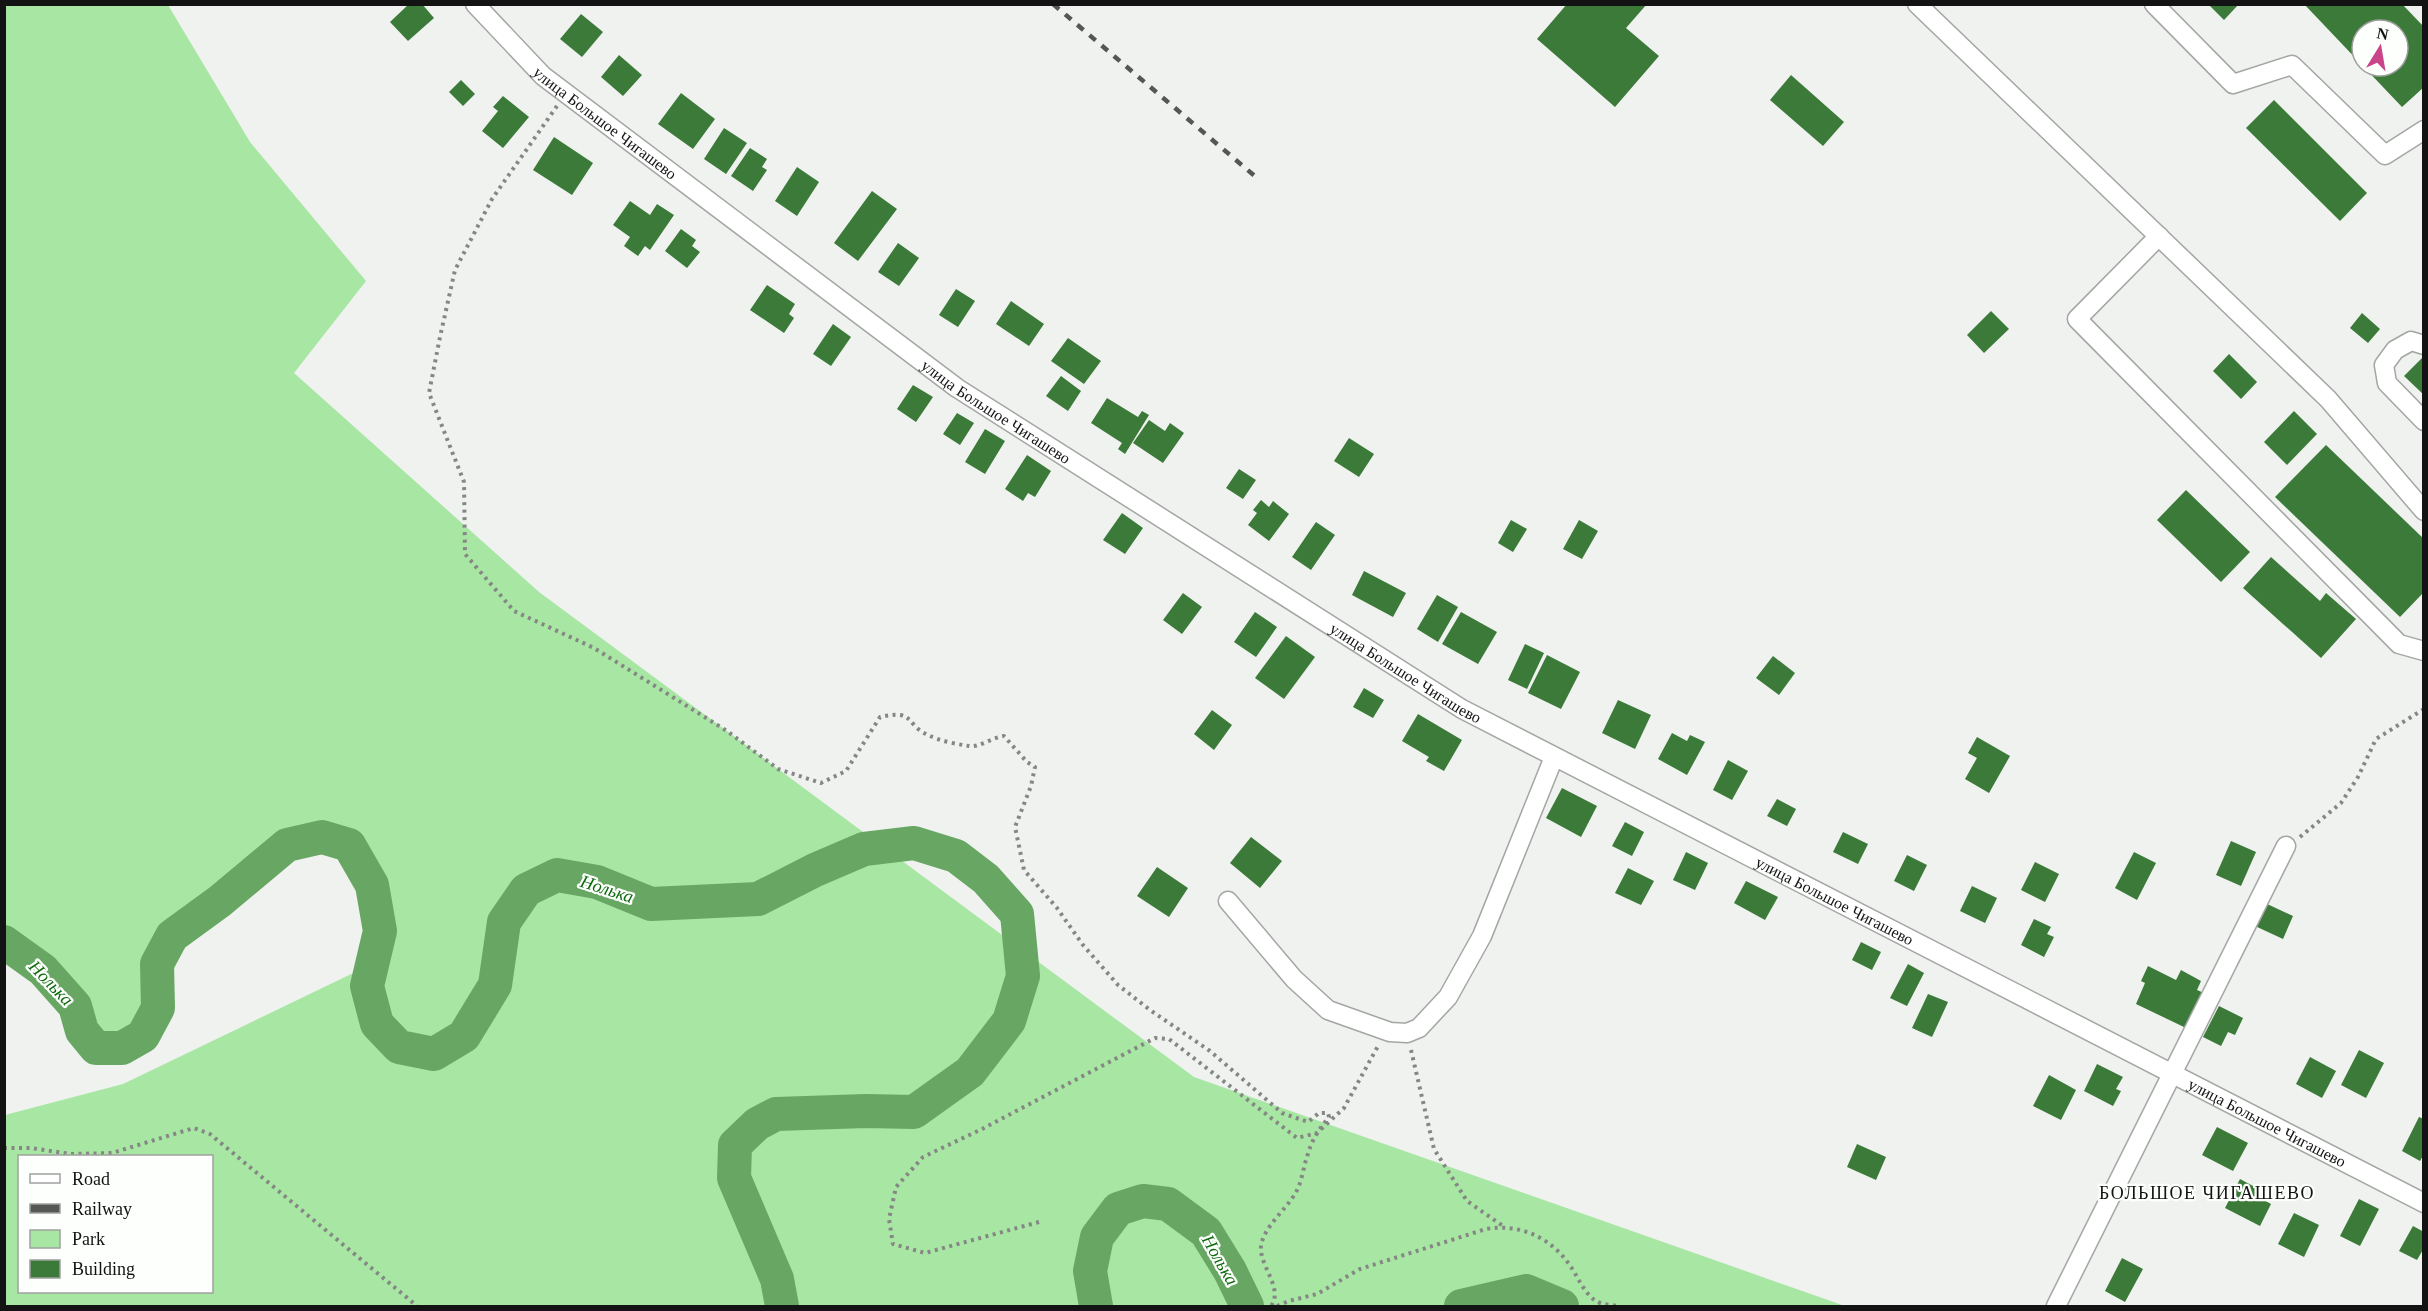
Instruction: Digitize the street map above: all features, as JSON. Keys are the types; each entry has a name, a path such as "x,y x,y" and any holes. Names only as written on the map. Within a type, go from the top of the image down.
{"street":[{"name":"улица Большое Чигашево","path":"475,4 543,76 957,388 1462,709 2424,1203"},
{"path":"1917,4 2328,399 2424,511"},
{"path":"2154,4 2234,84 2292,65 2385,155 2424,130"},
{"path":"2159,236 2077,319 2400,644 2424,651"},
{"path":"2424,345 2411,341 2395,350 2384,365 2387,382 2424,421"},
{"path":"1228,901 1294,979 1328,1010 1390,1032 1407,1033 1419,1028 1448,997 1482,936 1495,909 1505,876 1554,757"},
{"path":"2056,1306 2286,846"}],"path":[{"path":"566,93 492,199 455,270 442,326 429,393 464,483 465,554 514,611 594,648 727,731 778,769 821,783 846,771 880,717 897,713 910,719 925,734 972,747 994,737 1004,736 1026,762 1035,767 1031,786 1015,827 1024,870 1057,908 1083,945 1118,985 1210,1051 1282,1113 1308,1122 1319,1113 1328,1113 1329,1117 1310,1147 1297,1192 1263,1236 1262,1259 1274,1287 1274,1302 1271,1306"},
{"path":"2286,846 2309,831 2340,803 2358,777 2376,739 2424,709"},
{"path":"1039,1222 925,1253 893,1244 889,1219 896,1187 923,1156 982,1129 1155,1038 1170,1039 1297,1138 1317,1133 1344,1108 1379,1045 1407,1033 1434,1149 1467,1201 1503,1226 1544,1239 1570,1265 1584,1289 1598,1302 1619,1306"},
{"path":"4,1148 31,1148 71,1154 112,1153 194,1128 210,1134 417,1306"},
{"path":"1277,1306 1317,1294 1360,1269 1486,1229 1503,1226"}],"green space":[{"path":"5,4 168,5 250,142 366,281 294,373 539,592 1194,1077 1845,1306 5,1306 5,1115 123,1084 372,964 380,931 372,885 349,845 322,837 287,845 220,901 172,936 157,964 158,1008 143,1036 122,1048 96,1048 82,1031 75,1006 43,970 5,942"}],"building":[{"path":"409,4 422,4 434,18 408,41 390,22"},
{"path":"1567,4 1647,4 1626,28 1659,56 1615,107 1537,39"},
{"path":"2208,4 2239,4 2224,20"},
{"path":"2304,4 2402,4 2424,27 2424,87 2402,107 2374,78 2410,78 2410,18 2350,18 2350,52"},
{"path":"581,14 603,32 582,57 560,39"},
{"path":"619,55 642,75 623,96 601,77"},
{"path":"1791,75 1844,122 1823,146 1770,100"},
{"path":"461,80 475,94 463,106 449,92"},
{"path":"681,93 715,119 693,149 658,124"},
{"path":"503,96 529,117 503,148 482,131 498,111 493,107"},
{"path":"2274,100 2367,193 2340,221 2246,128"},
{"path":"724,128 747,143 726,174 704,159"},
{"path":"554,137 593,163 572,195 533,170"},
{"path":"750,148 767,159 762,167 767,170 753,191 731,176"},
{"path":"797,167 819,182 797,216 775,201"},
{"path":"872,191 897,209 858,261 834,243"},
{"path":"630,201 650,215 657,204 674,215 650,250 645,246 638,256 624,246 630,237 613,225"},
{"path":"681,229 696,240 692,246 700,252 687,268 665,251"},
{"path":"898,243 919,258 899,286 878,272"},
{"path":"767,285 795,304 789,314 794,318 784,333 750,310"},
{"path":"956,289 975,301 958,327 939,315"},
{"path":"1011,301 1044,324 1029,346 996,324"},
{"path":"1991,311 2009,329 1984,353 1967,335"},
{"path":"2362,313 2380,329 2368,343 2350,328"},
{"path":"833,324 851,337 831,366 813,354"},
{"path":"1068,338 1101,361 1084,384 1051,361"},
{"path":"2229,354 2257,382 2241,399 2213,371"},
{"path":"2424,356 2424,395 2404,376"},
{"path":"1061,376 1081,391 1068,411 1046,396"},
{"path":"913,385 933,397 916,422 897,409"},
{"path":"1107,398 1138,417 1142,411 1149,415 1125,454 1118,449 1122,443 1091,423"},
{"path":"2294,411 2317,434 2287,465 2264,442"},
{"path":"957,413 974,423 960,445 943,434"},
{"path":"1149,420 1165,431 1170,423 1184,433 1163,463 1133,443"},
{"path":"985,429 1005,441 985,474 965,462"},
{"path":"1349,438 1374,454 1359,477 1334,461"},
{"path":"2326,445 2424,539 2424,592 2400,617 2275,497"},
{"path":"1027,455 1051,471 1035,497 1028,493 1023,501 1005,489"},
{"path":"1239,469 1256,480 1243,499 1226,488"},
{"path":"2186,490 2250,552 2221,582 2157,520"},
{"path":"1261,500 1269,507 1273,501 1289,514 1269,541 1248,525 1257,513 1253,510"},
{"path":"1122,513 1143,528 1125,554 1103,540"},
{"path":"1511,520 1527,529 1513,552 1498,543"},
{"path":"1579,520 1598,531 1582,559 1563,549"},
{"path":"1316,522 1335,535 1311,570 1292,557"},
{"path":"2271,557 2320,601 2326,593 2356,619 2321,658 2243,588"},
{"path":"1364,571 1406,593 1393,617 1352,595"},
{"path":"1183,593 1202,607 1182,634 1163,620"},
{"path":"1437,595 1458,607 1438,642 1417,629"},
{"path":"1255,612 1277,627 1256,657 1234,642"},
{"path":"1461,612 1497,632 1478,664 1442,644"},
{"path":"1286,636 1315,657 1284,699 1255,678"},
{"path":"1525,644 1544,653 1527,689 1508,680"},
{"path":"1547,655 1580,672 1561,709 1528,693"},
{"path":"1773,656 1795,673 1779,695 1756,678"},
{"path":"1364,688 1384,700 1373,718 1353,707"},
{"path":"1618,700 1651,715 1635,749 1602,733"},
{"path":"1212,710 1232,725 1214,750 1194,734"},
{"path":"1418,714 1462,740 1444,771 1426,761 1429,757 1402,741"},
{"path":"1672,733 1687,741 1690,735 1705,742 1687,775 1658,759"},
{"path":"1977,737 2010,756 1989,793 1965,779 1977,758 1968,753"},
{"path":"1728,760 1748,771 1732,800 1713,790"},
{"path":"1562,788 1597,806 1581,837 1546,818"},
{"path":"1777,799 1796,809 1787,826 1767,816"},
{"path":"1625,822 1644,832 1632,856 1612,846"},
{"path":"1843,832 1868,844 1858,864 1833,852"},
{"path":"1251,837 1282,861 1260,888 1230,863"},
{"path":"2231,841 2256,852 2241,886 2216,875"},
{"path":"1686,852 1708,863 1695,890 1673,880"},
{"path":"2134,852 2156,863 2137,900 2115,888"},
{"path":"1907,855 1927,865 1914,891 1894,881"},
{"path":"2035,862 2059,874 2045,902 2021,890"},
{"path":"1157,867 1188,888 1169,917 1137,896"},
{"path":"1628,868 1654,881 1641,905 1615,893"},
{"path":"1746,881 1778,897 1765,920 1734,903"},
{"path":"1972,886 1997,898 1985,923 1960,911"},
{"path":"2265,903 2293,916 2283,939 2255,926"},
{"path":"2034,919 2051,927 2047,934 2054,937 2044,957 2021,945"},
{"path":"1861,942 1881,952 1872,970 1852,960"},
{"path":"1908,964 1924,973 1907,1006 1890,998"},
{"path":"2148,966 2176,980 2181,970 2201,981 2197,990 2204,993 2186,1028 2136,1004 2145,983 2141,981"},
{"path":"1928,994 1948,1002 1932,1037 1912,1028"},
{"path":"2219,1006 2243,1018 2235,1035 2228,1032 2221,1046 2203,1037"},
{"path":"2359,1050 2384,1063 2366,1098 2341,1085"},
{"path":"2310,1057 2336,1071 2322,1098 2296,1084"},
{"path":"2097,1064 2123,1077 2116,1089 2121,1091 2113,1106 2084,1091"},
{"path":"2049,1075 2076,1090 2061,1120 2033,1106"},
{"path":"2419,1117 2424,1119 2424,1154 2420,1161 2402,1151"},
{"path":"2217,1127 2248,1143 2233,1171 2202,1155"},
{"path":"1857,1144 1886,1157 1876,1180 1847,1167"},
{"path":"2240,1179 2266,1193 2262,1199 2271,1204 2260,1226 2225,1208"},
{"path":"2359,1199 2379,1209 2360,1246 2340,1236"},
{"path":"2294,1213 2319,1225 2304,1257 2278,1244"},
{"path":"2413,1226 2424,1232 2424,1248 2417,1260 2399,1251"},
{"path":"2122,1258 2143,1269 2125,1302 2105,1291"}],"waterway":[{"name":"Нолька","path":"4,942 43,970 75,1006 82,1031 96,1048 122,1048 143,1036 158,1008 157,964 172,936 220,901 287,845 322,837 349,845 372,885 380,931 367,986 377,1024 399,1047 434,1054 464,1036 495,985 504,922 526,890 557,875 597,882 651,904 758,899 815,870 864,849 914,843 956,856 986,879 1017,914 1023,976 1009,1021 970,1072 914,1112 776,1114 757,1124 735,1145 734,1178 777,1279 782,1306"},
{"name":"Нолька","path":"1096,1306 1090,1271 1097,1237 1118,1209 1143,1201 1168,1204 1206,1232 1230,1271 1247,1306"},
{"name":"Нолька","path":"1461,1306 1526,1291 1562,1306"}],"railway":[{"path":"1053,4 1257,178"}],"district":[{"name":"БОЛЬШОЕ ЧИГАШЕВО","path":"2207,1193"}]}
